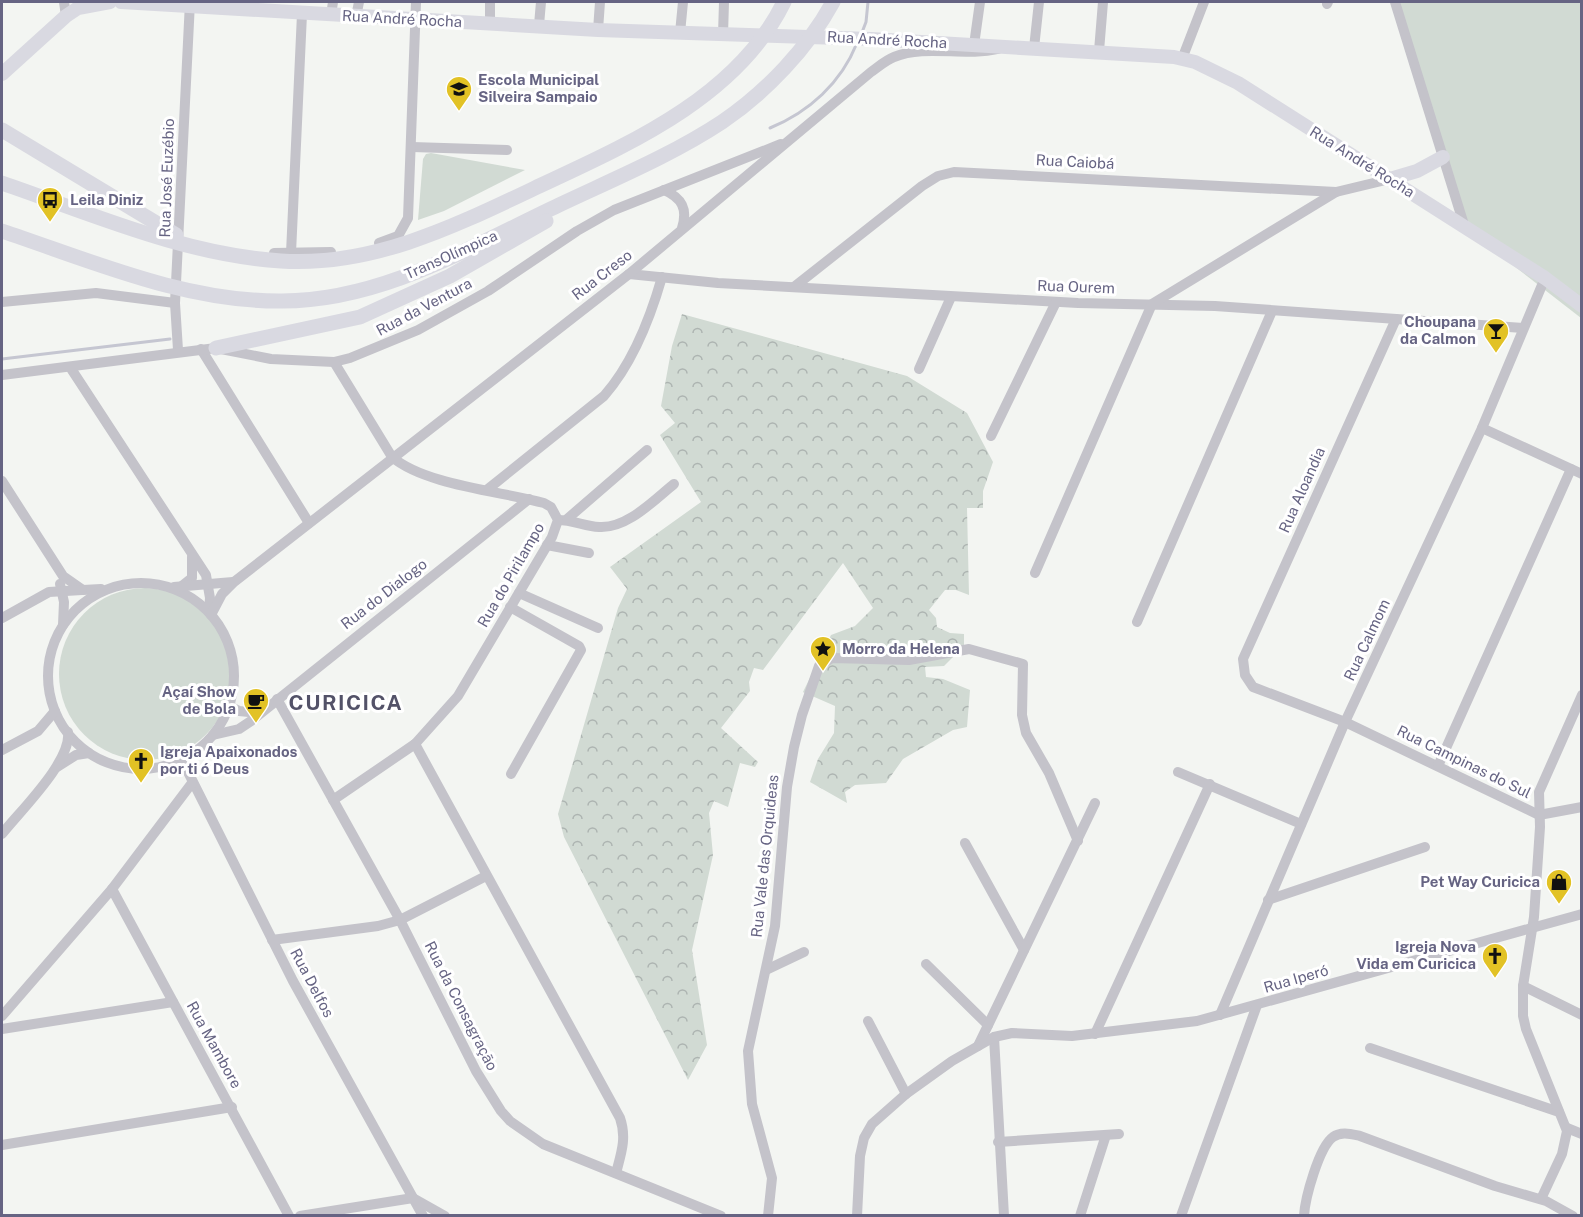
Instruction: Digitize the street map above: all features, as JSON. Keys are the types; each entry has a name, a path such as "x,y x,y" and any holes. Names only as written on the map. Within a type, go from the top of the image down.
{"highway":[{"name":"TransOlímpica","path":"161,231 200,249 283,261 329,259 376,252 420,239 622,147 704,95 747,56 782,5"},
{"name":"TransOlímpica","path":"2,231 159,283 194,292 284,301 363,290 403,278 446,259 690,141 723,121 772,80 794,57 830,6"},
{"path":"2,130 161,231"},
{"path":"209,348 340,323 407,298 559,214 609,181"},
{"path":"2,183 161,231"}],"main road":[{"path":"2,74 66,16 78,8 110,2"},
{"name":"Rua André Rocha","path":"122,2 190,4 302,14 332,8 356,16 416,20 490,22 598,30 871,39 1099,51 1182,59 1216,71 1238,83 1545,278 1581,306"},
{"path":"1390,179 1417,171 1443,157"}],"street":[{"path":"64,2 66,16"},
{"path":"356,16 359,2"},
{"path":"274,253 348,251 387,242 398,236 408,218 416,2"},
{"path":"490,2 490,22"},
{"path":"539,25 541,2"},
{"path":"598,30 600,2"},
{"path":"680,33 683,2"},
{"path":"723,35 724,2"},
{"path":"974,45 980,2"},
{"path":"1034,48 1039,2"},
{"path":"1099,51 1103,2"},
{"path":"1182,59 1204,2"},
{"path":"1395,2 1465,228"},
{"name":"Rua José Euzébio","path":"178,350 175,303 190,4"},
{"path":"291,253 302,14"},
{"name":"Rua Creso","path":"210,613 222,594 234,582 629,274 847,92 892,58 923,51 978,54 1007,47"},
{"name":"Rua da Ventura","path":"2,375 70,368 178,350 209,348 271,359 334,362 391,344 418,330 511,277 592,222 664,190 792,140"},
{"path":"412,147 507,150"},
{"name":"Rua Caiobá","path":"794,287 922,186 938,176 954,172 1336,192 1390,179"},
{"path":"664,190 680,200 685,209 682,228"},
{"path":"1035,573 1152,304 1336,192"},
{"name":"Rua Ourem","path":"629,274 951,297 1152,304 1523,328"},
{"path":"488,489 604,396 619,379 653,308 662,277"},
{"name":"Rua Calmom","path":"1220,1015 1345,722 1482,428 1545,278"},
{"path":"2,302 96,293 175,303"},
{"path":"919,369 951,297"},
{"path":"991,436 1056,302"},
{"path":"1137,622 1272,311"},
{"name":"Rua Aloandia","path":"1245,675 1243,658 1396,319"},
{"path":"209,348 309,523"},
{"name":"Rua do Pirilampo","path":"333,800 415,744 458,696 562,520 551,507 529,499 415,472 392,457 334,362"},
{"path":"70,368 206,575 210,613"},
{"path":"1438,766 1576,472 1482,428"},
{"path":"562,520 647,450"},
{"path":"562,520 599,527 620,523 674,484"},
{"path":"3,487 55,566 69,582 83,590"},
{"name":"Rua do Dialogo","path":"213,735 239,729 529,499"},
{"path":"547,545 589,553"},
{"path":"182,586 188,583 194,573 191,554"},
{"path":"55,566 64,602 63,625"},
{"name":"Rua Creso","path":"168,587 208,586 234,582"},
{"path":"2,618 36,598 62,590 151,583 168,587 190,597 210,613 221,628 232,658 234,674 229,706 213,735 182,760 158,768 129,768 102,760 89,753 66,730 55,711 50,689 49,667 54,645 63,625 81,605 116,586"},
{"path":"519,593 598,628"},
{"path":"36,598 64,602"},
{"path":"510,607 579,646 581,650 511,774"},
{"name":"Rua Vale das Orquideas","path":"768,1215 772,1199 772,1178 752,1104 748,1051 766,970 777,904 787,787 802,715 819,666 832,658 909,660 969,649 1023,660 1022,715 1026,733 1049,773 1078,841"},
{"name":"Rua Campinas do Sul","path":"1245,675 1253,687 1345,722 1539,815 1532,927 1523,986 1523,1016 1526,1029 1566,1128"},
{"path":"1581,695 1542,782 1538,800 1539,815 1581,807"},
{"name":"Rua da Consagração","path":"277,699 400,921 476,1071 501,1111 510,1121 543,1144 721,1215"},
{"path":"229,706 239,711 258,713"},
{"path":"2,750 38,731 55,711"},
{"path":"38,731 66,730"},
{"path":"2,834 55,769 69,743 66,730"},
{"path":"415,744 620,1118 624,1143 616,1173"},
{"path":"55,769 76,755 89,753"},
{"name":"Rua Delfos","path":"182,760 272,940 423,1215"},
{"path":"1178,772 1301,824"},
{"path":"2,1016 112,889 192,783"},
{"path":"1095,1034 1210,784"},
{"path":"178,804 200,798"},
{"path":"978,1046 1095,803"},
{"path":"965,843 1024,950"},
{"path":"1268,900 1425,847"},
{"path":"272,940 400,921 486,876"},
{"name":"Rua Mambore","path":"112,889 289,1215"},
{"name":"Rua Iperó","path":"856,1214 860,1156 864,1138 872,1124 906,1094 994,1037 1012,1033 1072,1036 1197,1021 1581,914"},
{"path":"766,970 804,952"},
{"path":"926,964 988,1025"},
{"path":"1523,986 1581,1015"},
{"path":"2,1029 173,1002"},
{"path":"1181,1215 1257,1005"},
{"path":"868,1021 906,1094"},
{"path":"994,1037 998,1142 1004,1215"},
{"path":"1370,1048 1559,1112"},
{"path":"2,1145 232,1107"},
{"path":"1541,1199 1562,1154 1566,1128 1581,1134"},
{"path":"1304,1215 1321,1155 1334,1136 1349,1133 1495,1186 1541,1199 1573,1215"},
{"path":"998,1142 1119,1134"},
{"path":"1080,1215 1106,1135"},
{"path":"300,1215 413,1198 445,1215"}],"green space":[{"path":"1394,2 1581,2 1581,318 1460,224"},
{"path":"426,154 525,170 444,211 418,220 423,159"},
{"path":"682,314 907,376 967,413 993,462 983,491 983,508 967,508 969,595 956,590 945,590 929,610 936,618 937,627 950,633 964,634 964,646 944,666 925,667 926,677 943,679 970,690 967,727 953,730 903,759 886,783 855,785 845,792 847,803 810,782 818,759 834,733 835,706 803,692 831,635 855,626 873,608 843,563 763,670 754,668 749,682 750,691 721,728 758,762 755,767 740,763 728,807 714,801 709,813 713,855 692,950 707,1045 688,1080 564,837 558,814 618,608 627,589 610,567 701,502 660,435 675,423 661,406 672,346"},
{"path":"145,588 162,589 178,594 193,602 206,613 217,626 225,641 230,657 230,691 225,707 217,722 206,735 193,746 178,754 162,759 145,760 128,759 112,754 97,746 84,735 73,722 65,707 60,691 59,674 60,657 65,641 73,626 84,613 97,602 112,594 128,589"}],"waterway":[{"path":"861,35 866,22 868,2"},
{"path":"770,128 798,114 822,94 842,71 857,43"},
{"path":"2,359 170,339"}],"place":[{"name":"Escola Municipal Silveira Sampaio","path":"459,112"},
{"name":"Leila Diniz","path":"50,223"},
{"name":"Choupana da Calmon","path":"1496,354"},
{"name":"Morro da Helena","path":"823,672"},
{"name":"Açaí Show de Bola","path":"256,724"},
{"name":"Igreja Apaixonados por ti ó Deus","path":"141,784"},
{"name":"Pet Way Curicica","path":"1559,905"},
{"name":"Igreja Nova Vida em Curicica","path":"1495,979"}],"district":[{"name":"CURICICA","path":"346,703"}]}
